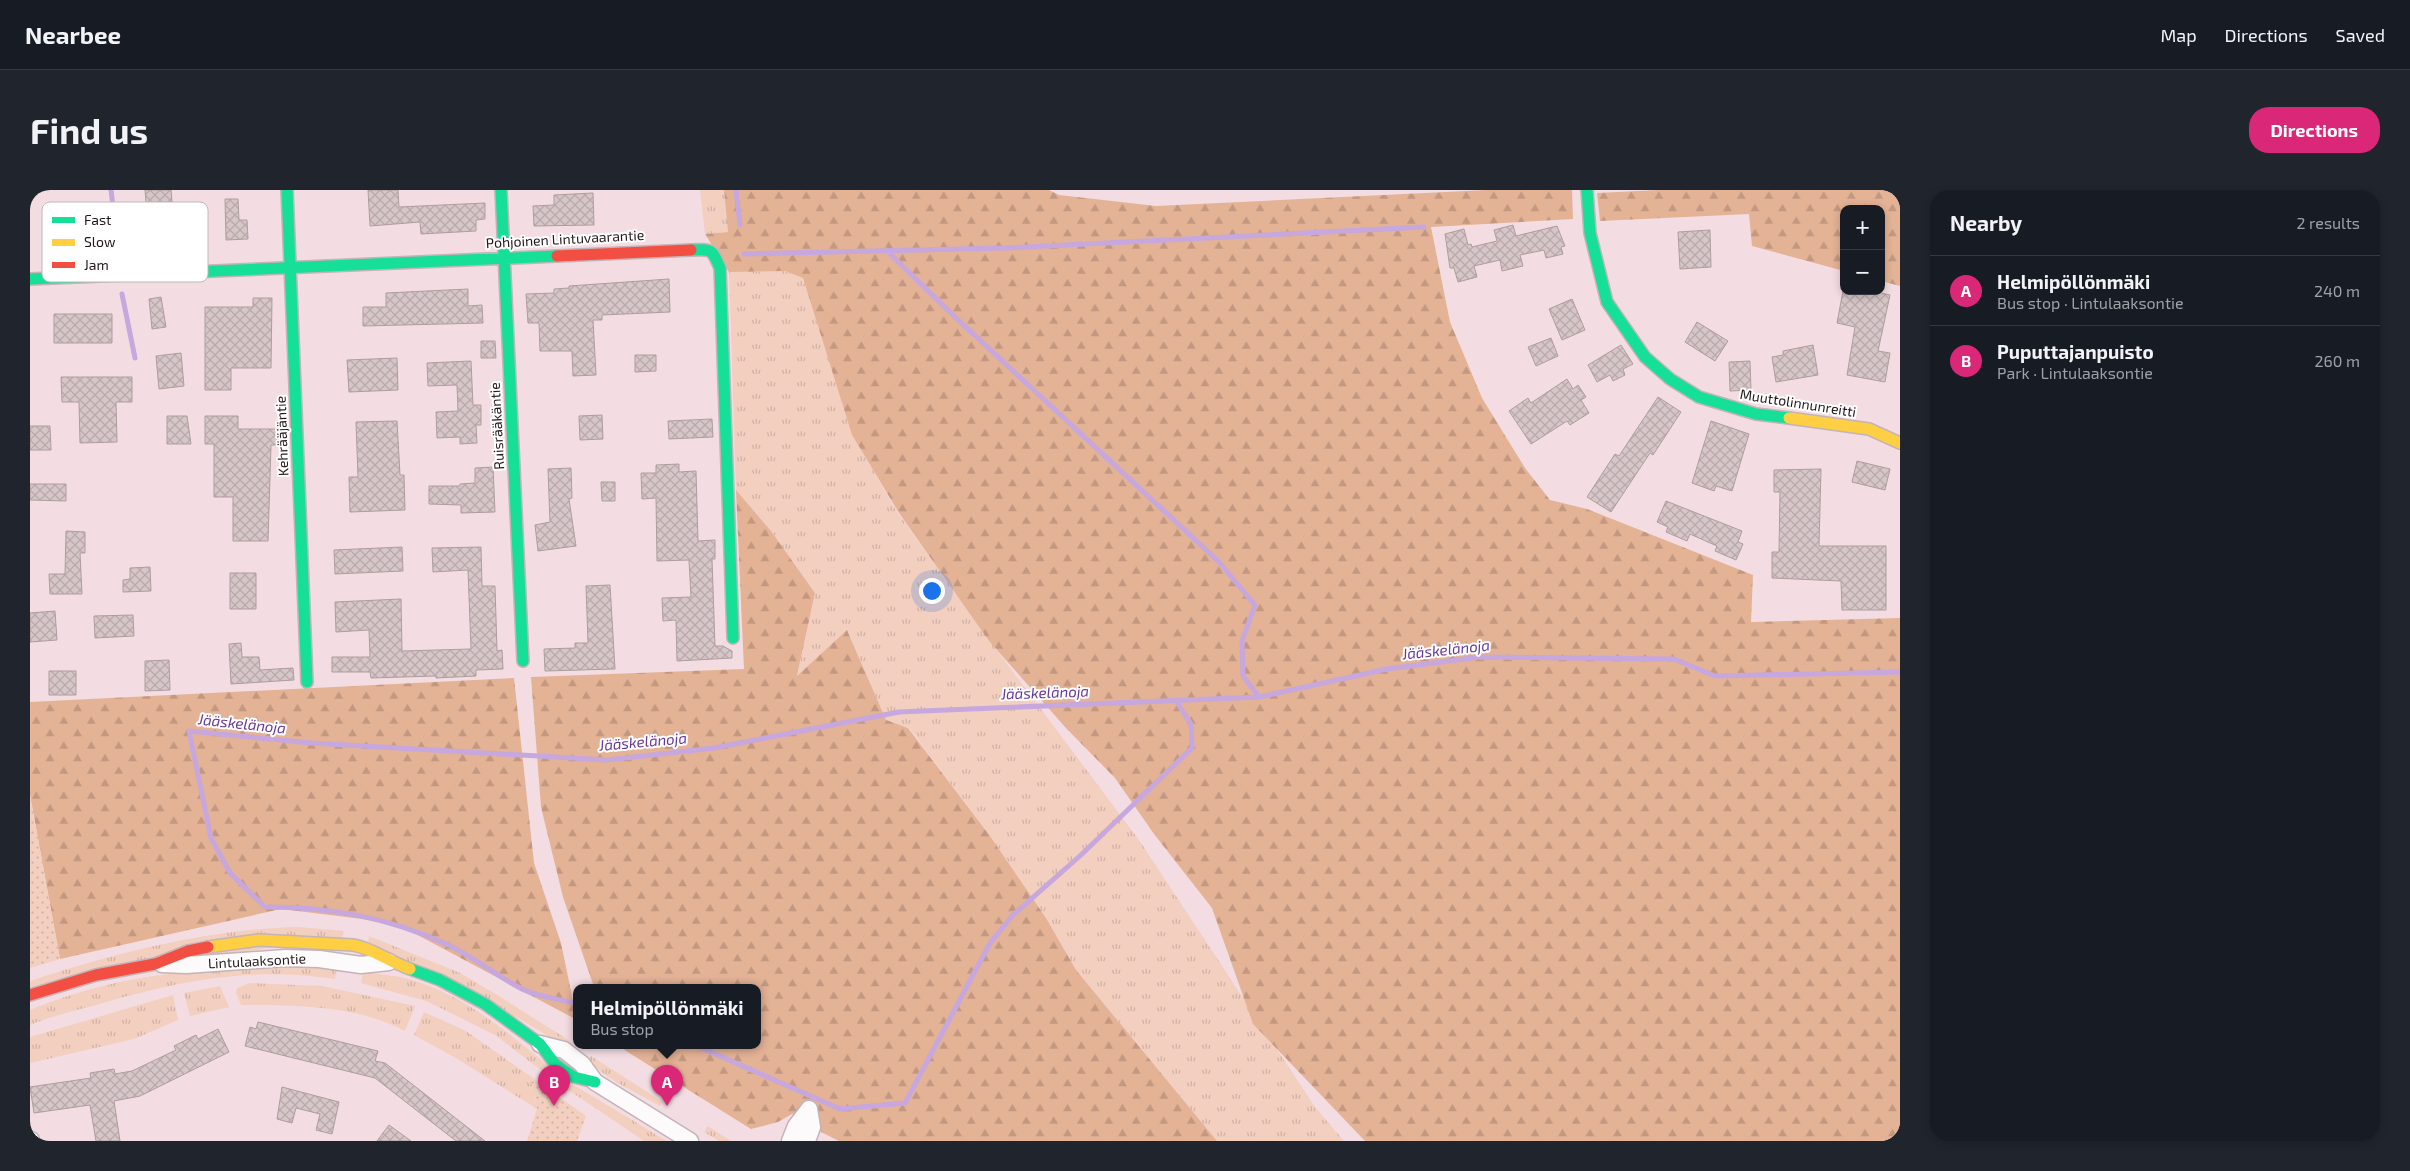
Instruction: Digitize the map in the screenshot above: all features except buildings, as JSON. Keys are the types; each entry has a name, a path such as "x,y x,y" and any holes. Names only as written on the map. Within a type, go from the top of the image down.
{"street":[{"name":"Kehrääjäntie","path":"287,190 307,682"},
{"name":"Ruisrääkäntie","path":"501,190 523,660"},
{"name":"Muuttolinnunreitti","path":"1587,190 1590,233 1607,302 1645,357 1670,379 1699,397 1737,409 1756,414 1869,429 1900,443"},
{"name":"Pohjoinen Lintuvaarantie","path":"208,270 702,248 714,252 720,268 733,638"},
{"name":"Lintulaaksontie","path":"30,995 96,975 155,964 186,965 285,958 319,958 361,965 389,962 432,977 460,990 505,1018 540,1044 564,1050 582,1064 595,1082 690,1141"},
{"name":"Lintulaaksontie","path":"30,1001 47,991"},
{"path":"790,1141 796,1126 809,1109 812,1127 807,1141"}],"green space":[{"path":"700,190 724,190 728,232 705,234"},
{"path":"724,190 1049,190 1059,195 1156,206 1487,190 1572,190 1573,219 1431,227 1450,322 1482,398 1525,468 1550,500 1587,509 1753,575 1751,622 1900,618 1900,1141 1365,1141 1253,1024 1212,908 1154,834 1115,778 1065,727 989,641 899,513 852,435 803,278 785,271 729,272 705,234 728,232"},
{"path":"1659,190 1900,190 1900,286 1885,282 1885,205 1840,205 1840,270 1752,246 1749,214 1600,221 1597,193"},
{"path":"785,271 803,278 852,435 898,513 987,637 1139,840 1315,1107 1344,1141 1217,1141 1076,970 1046,918 990,836 909,728 886,721 848,631 797,677 815,593 771,531 736,490 729,272"},
{"path":"736,490 771,531 815,593 797,676 847,630 886,720 908,728 990,836 1046,918 1076,970 1217,1141 839,1141 821,1132 815,1117 792,1114 778,1122 751,1129 624,1049 761,1049 761,984 593,984 563,897 541,807 531,677 744,669"},
{"path":"514,678 534,863 561,943 573,1001 573,1018 395,923 281,909 60,959 30,795 30,702"},
{"path":"30,795 60,959 30,968"},
{"path":"299,927 344,931 342,939 328,937 30,991 30,981 129,952 231,932"},
{"path":"369,936 458,972 570,1041 566,1047 520,1019 368,944"},
{"path":"258,965 337,968 335,979 276,974 246,975 189,982 57,1015 30,1025 30,1010 65,997 119,982 173,973"},
{"path":"363,972 405,978 426,984 445,993 501,1027 551,1068 546,1074 495,1035 426,1001 361,983"},
{"path":"250,983 322,986 415,1006 405,1031 386,1022 346,1011 304,1006 241,1005 236,993 237,988"},
{"path":"220,986 229,1007 190,1016 184,993"},
{"path":"173,995 178,1020 134,1039 30,1063 30,1037"},
{"path":"424,1012 466,1031 530,1076 537,1109 456,1058 414,1035"},
{"path":"591,1056 663,1102 660,1106 616,1082 587,1062"},
{"path":"530,1076 586,1116 577,1141 527,1141 537,1109"},
{"path":"572,1084 667,1141 644,1141 567,1089"},
{"path":"708,1126 731,1141 719,1141 704,1132"}],"waterway":[{"name":"Jääskelänoja","path":"111,190 112,202"},
{"path":"736,190 740,225"},
{"path":"744,254 1006,248 1424,227"},
{"path":"886,250 955,317 1218,561 1255,605 1242,641 1243,676 1259,697"},
{"name":"Jääskelänoja","path":"122,294 135,358"},
{"name":"Jääskelänoja","path":"573,1003 528,992 446,944 380,920 312,909 265,907 230,873 211,838 189,731 311,743 607,760 714,748 899,712 1259,697 1387,669 1480,657 1674,659 1715,676 1900,672"},
{"path":"704,1049 840,1109 905,1103 990,943 1013,915 1081,855 1192,748 1191,724 1176,701"}],"traffic: fast":[{"path":"287,190 307,682"},
{"path":"501,190 523,661"},
{"path":"1587,190 1590,233 1607,302 1645,357 1670,379 1699,397 1756,414 1789,418"},
{"path":"691,250 707,250 713,254 720,268 733,638"},
{"path":"208,271 557,256"},
{"path":"30,279 42,278"},
{"path":"410,969 440,980 485,1004 540,1044 555,1064 563,1070 574,1077 595,1082"}],"traffic: slow":[{"path":"1789,418 1869,429 1900,443"},
{"path":"208,947 259,940 353,945 367,949 410,969"}],"traffic: jam":[{"path":"557,256 691,250"},
{"path":"30,995 96,975 155,964 188,951 208,947"}],"place":[{"name":"Puputtajanpuisto","path":"554,1106"},
{"name":"Helmipöllönmäki","path":"667,1106"}]}
